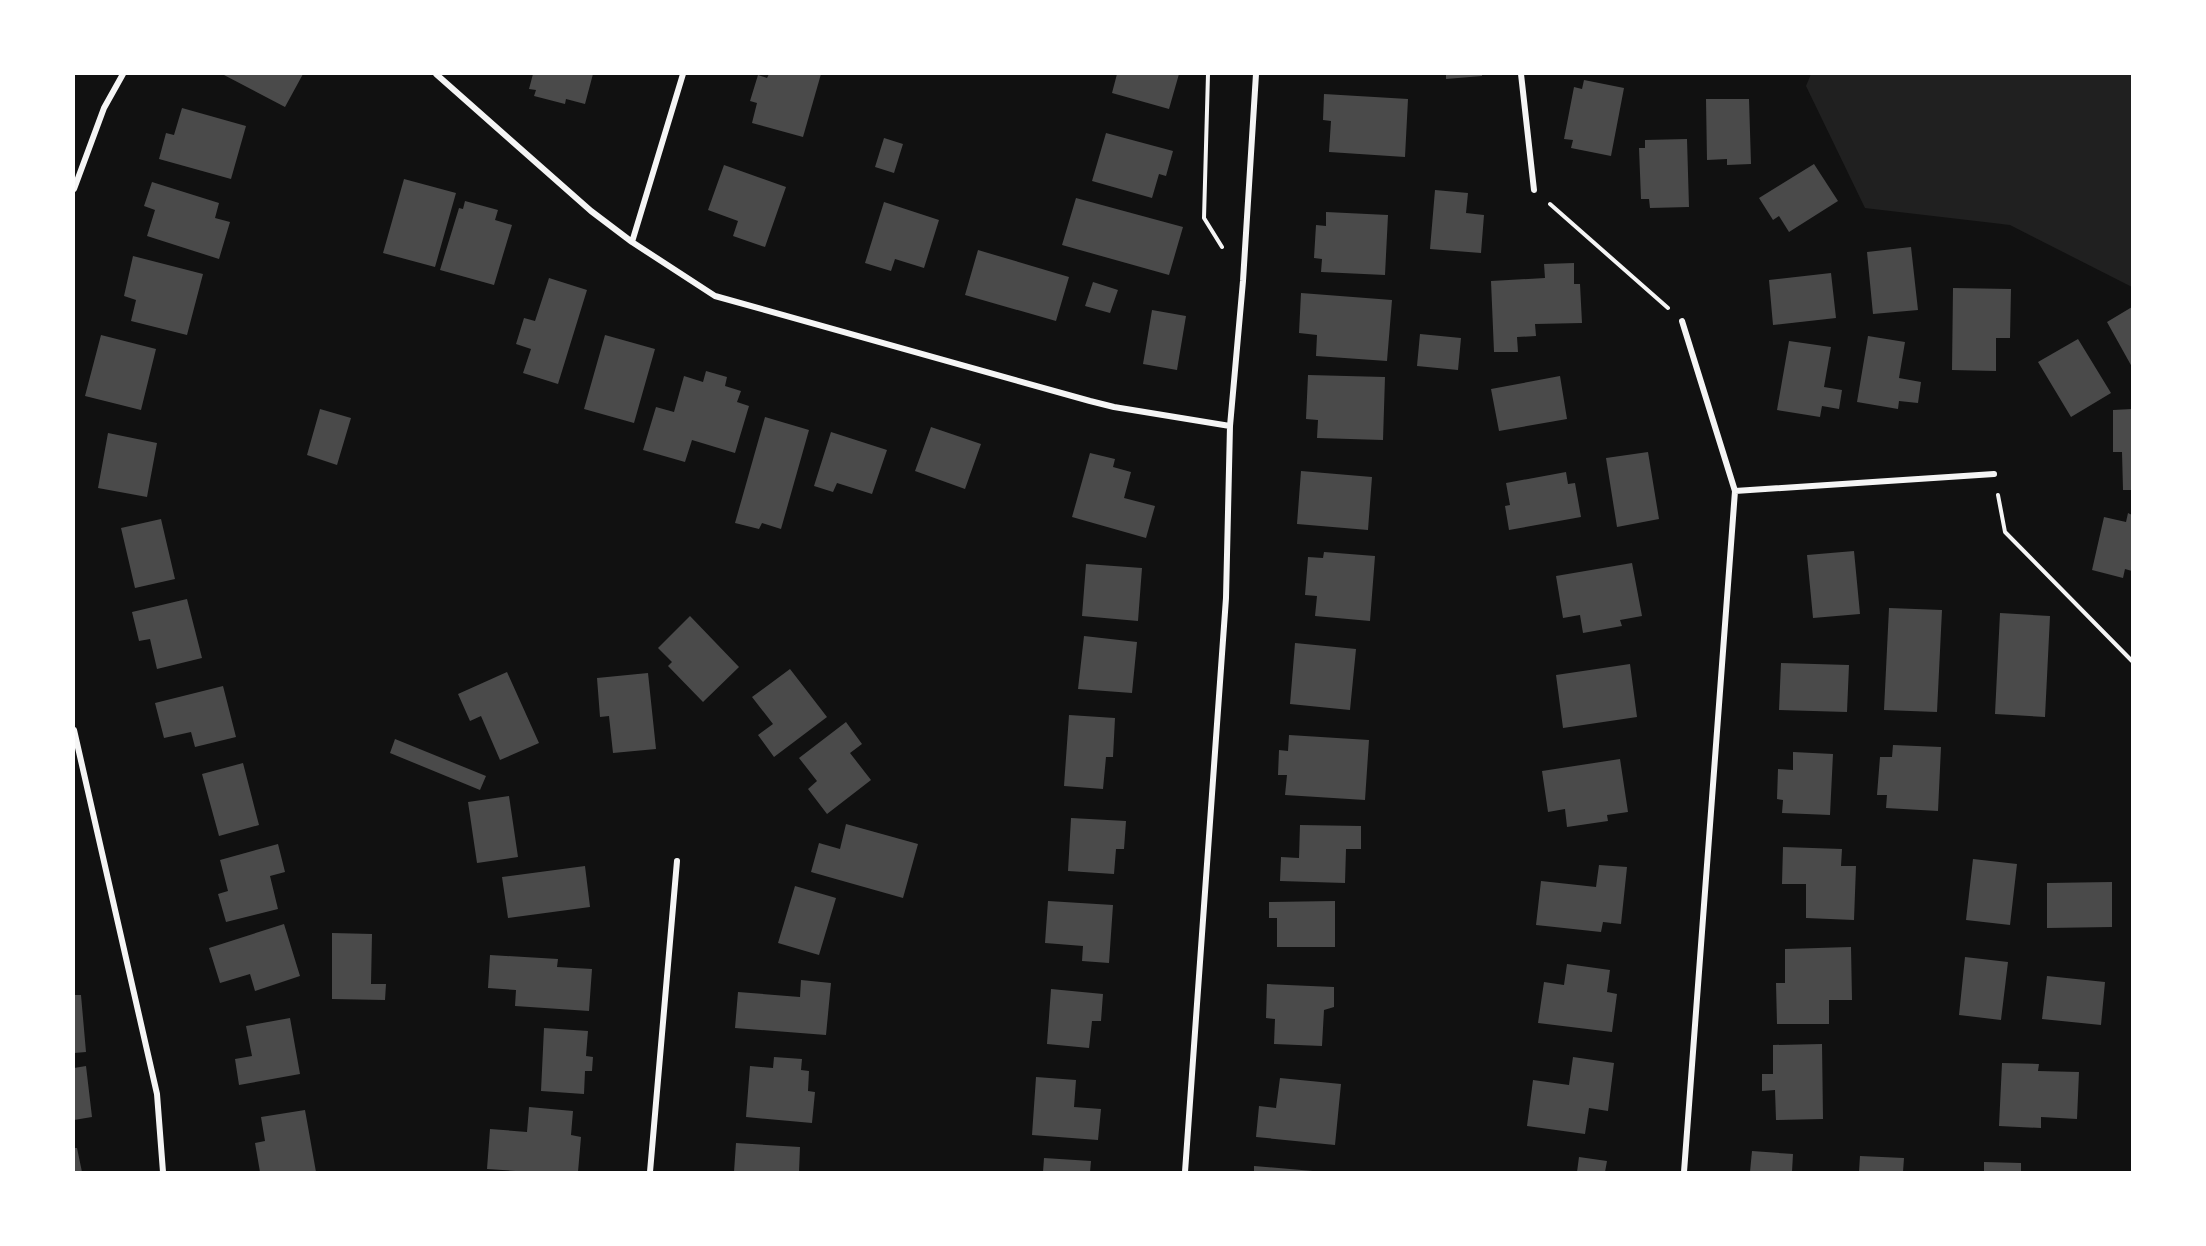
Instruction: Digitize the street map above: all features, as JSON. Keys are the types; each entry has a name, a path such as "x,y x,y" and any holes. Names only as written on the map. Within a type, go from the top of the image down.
{"street":[{"path":"74,189 104,108 123,74"},
{"path":"436,74 591,211 632,242 715,296 1098,403 1230,426"},
{"path":"632,242 683,74"},
{"path":"1185,1173 1226,598 1230,426 1256,74"},
{"path":"1521,74 1534,190"},
{"path":"1682,321 1736,491 1684,1173"},
{"path":"1736,491 1994,474"},
{"path":"74,730 157,1094 162,1173"},
{"path":"650,1173 677,861"}],"path":[{"path":"1208,74 1204,218 1242,281"},
{"path":"1534,190 1682,321"},
{"path":"1994,474 2005,532 2133,661"}],"shaded area":[{"path":"1811,74 2132,74 2132,287 2010,225 1865,208 1806,86"}],"building":[{"path":"225,74 303,74 285,107"},
{"path":"533,74 593,74 585,104 566,99 565,104 534,96 536,90 529,89"},
{"path":"769,74 821,74 803,137 752,123 757,103 750,101 758,75 767,78"},
{"path":"1117,74 1179,74 1169,109 1112,93"},
{"path":"1446,74 1482,74 1482,76 1446,79"},
{"path":"1584,80 1624,88 1611,156 1571,148 1573,140 1564,139 1574,87 1582,89"},
{"path":"1324,94 1408,99 1405,157 1329,152 1331,121 1323,120"},
{"path":"1706,99 1749,99 1751,164 1727,165 1727,159 1707,160"},
{"path":"182,108 246,126 231,179 159,159 166,133 174,135"},
{"path":"1106,133 1173,151 1166,176 1159,174 1152,198 1092,181"},
{"path":"884,138 903,144 894,173 875,167"},
{"path":"1687,139 1689,207 1650,208 1649,199 1641,199 1639,148 1645,148 1645,140"},
{"path":"1814,164 1838,201 1789,232 1779,216 1773,220 1759,198"},
{"path":"724,165 786,187 765,247 733,236 738,221 708,210"},
{"path":"404,179 456,193 435,267 383,253"},
{"path":"152,182 219,203 215,218 230,222 219,259 147,236 155,210 144,206"},
{"path":"1435,190 1468,193 1466,213 1484,215 1481,253 1430,249"},
{"path":"1076,198 1183,227 1169,275 1062,245"},
{"path":"465,201 498,210 495,220 512,225 494,285 440,270 459,208 463,209"},
{"path":"884,202 939,220 924,268 895,259 891,271 865,263"},
{"path":"1326,212 1388,215 1385,275 1321,272 1322,259 1314,258 1316,225 1326,226"},
{"path":"1911,247 1918,310 1873,314 1867,252"},
{"path":"978,250 1069,277 1056,321 965,295"},
{"path":"133,256 203,274 187,335 131,321 136,300 124,296"},
{"path":"1574,263 1574,284 1580,284 1582,323 1535,324 1536,336 1517,337 1518,352 1494,352 1491,281 1545,278 1544,264"},
{"path":"1831,273 1836,318 1773,325 1769,280"},
{"path":"549,278 587,290 558,384 523,373 531,349 516,344 524,318 535,321"},
{"path":"1093,282 1118,290 1110,313 1085,306"},
{"path":"1953,288 2011,289 2010,338 1996,338 1996,371 1952,370"},
{"path":"1301,293 1392,300 1387,361 1316,356 1317,335 1299,333"},
{"path":"2132,307 2132,367 2107,322"},
{"path":"1152,310 1186,316 1177,370 1143,364"},
{"path":"1420,334 1461,338 1458,370 1417,366"},
{"path":"101,335 156,349 141,410 85,396"},
{"path":"605,335 655,349 634,423 584,409"},
{"path":"1868,336 1905,342 1899,378 1921,382 1918,403 1899,401 1898,409 1857,402"},
{"path":"2078,339 2111,393 2071,417 2038,362"},
{"path":"1789,341 1831,347 1824,387 1842,390 1839,409 1822,406 1820,417 1777,410"},
{"path":"706,371 727,377 725,386 741,391 737,402 749,406 735,453 692,440 685,462 643,450 656,407 674,412 684,376 703,382"},
{"path":"1308,375 1385,377 1383,440 1317,438 1318,420 1306,419"},
{"path":"1560,376 1567,419 1499,431 1491,389"},
{"path":"320,409 351,418 337,465 307,455"},
{"path":"2132,409 2132,490 2123,490 2122,452 2113,452 2113,410"},
{"path":"765,417 809,430 781,529 762,523 759,529 735,523"},
{"path":"931,427 981,444 965,489 915,471"},
{"path":"831,432 887,450 872,494 837,483 833,492 814,486"},
{"path":"108,433 157,443 147,497 98,488"},
{"path":"1648,452 1659,519 1617,527 1606,458"},
{"path":"1090,453 1115,459 1113,467 1131,472 1124,498 1155,506 1146,538 1072,517"},
{"path":"1301,471 1372,477 1368,530 1297,524"},
{"path":"1566,472 1568,484 1575,483 1581,517 1509,530 1505,506 1510,505 1506,483"},
{"path":"2128,513 2132,515 2132,571 2125,569 2123,578 2092,570 2104,517 2126,522"},
{"path":"161,519 175,579 135,588 121,528"},
{"path":"1854,551 1860,614 1813,618 1807,555"},
{"path":"1324,552 1375,556 1370,621 1315,616 1317,596 1305,595 1308,557 1323,558"},
{"path":"1632,563 1642,616 1620,620 1622,626 1583,633 1580,615 1563,618 1556,576"},
{"path":"1086,564 1142,568 1138,621 1082,616"},
{"path":"187,599 202,658 157,669 150,639 139,641 132,612"},
{"path":"1889,608 1942,610 1937,712 1884,710"},
{"path":"2000,613 2050,616 2045,717 1995,714"},
{"path":"690,616 739,667 703,702 668,666 672,662 658,648"},
{"path":"1084,636 1137,642 1132,693 1078,689"},
{"path":"1295,643 1356,649 1350,710 1290,704"},
{"path":"1781,663 1849,665 1847,712 1779,710"},
{"path":"1630,664 1637,717 1563,728 1556,675"},
{"path":"790,669 827,717 774,757 758,735 773,724 752,697"},
{"path":"507,672 539,743 500,760 481,716 470,721 458,694"},
{"path":"648,673 656,749 613,753 609,716 600,717 597,678"},
{"path":"223,686 236,737 195,747 191,732 164,738 155,703"},
{"path":"1069,715 1115,718 1113,757 1106,757 1103,789 1064,786"},
{"path":"846,722 862,744 850,753 871,780 827,814 808,789 817,781 799,758"},
{"path":"1289,735 1369,740 1365,800 1285,795 1287,775 1278,775 1279,750 1288,751"},
{"path":"395,739 486,776 480,790 390,753"},
{"path":"1893,745 1941,747 1938,811 1886,808 1887,795 1877,795 1880,757 1892,757"},
{"path":"1793,752 1833,754 1830,815 1782,813 1783,800 1777,799 1778,769 1793,770"},
{"path":"1620,759 1628,812 1607,815 1608,821 1567,827 1565,809 1548,812 1542,771"},
{"path":"243,763 259,825 219,836 202,774"},
{"path":"509,796 518,857 477,863 468,802"},
{"path":"1071,818 1126,821 1124,849 1116,849 1114,874 1068,871"},
{"path":"846,824 918,844 903,898 811,872 819,843 840,849"},
{"path":"1300,825 1361,826 1361,849 1346,849 1345,883 1280,881 1281,857 1299,858"},
{"path":"278,844 285,872 270,876 278,909 226,922 218,894 228,891 220,860"},
{"path":"1783,847 1842,849 1841,866 1856,866 1854,920 1806,918 1806,884 1782,884"},
{"path":"1973,859 2017,864 2010,925 1966,920"},
{"path":"1599,865 1627,867 1621,924 1603,922 1601,932 1536,925 1541,881 1596,887"},
{"path":"585,866 590,907 508,918 502,877"},
{"path":"2112,882 2112,927 2047,928 2047,883"},
{"path":"795,886 836,898 819,955 778,943"},
{"path":"1048,901 1113,905 1109,963 1082,961 1083,946 1045,943"},
{"path":"1335,901 1335,947 1277,947 1277,918 1269,918 1269,902"},
{"path":"284,924 300,976 255,991 250,974 220,983 209,948"},
{"path":"332,933 372,934 371,984 386,984 385,1000 332,999"},
{"path":"1851,947 1852,1000 1829,1000 1829,1024 1777,1024 1776,983 1785,983 1785,949"},
{"path":"490,955 558,959 557,967 592,969 589,1011 515,1006 516,990 488,988"},
{"path":"1965,957 2008,962 2001,1020 1959,1015"},
{"path":"1567,964 1610,970 1607,992 1617,994 1612,1032 1538,1023 1544,982 1564,985"},
{"path":"2047,976 2105,982 2101,1025 2042,1019"},
{"path":"801,980 831,983 826,1035 735,1028 738,992 800,997"},
{"path":"1267,984 1334,987 1334,1007 1324,1010 1322,1046 1274,1044 1275,1019 1266,1018"},
{"path":"1051,989 1103,994 1101,1021 1092,1021 1089,1048 1047,1044"},
{"path":"74,995 81,995 86,1052 74,1053"},
{"path":"290,1018 300,1074 239,1085 235,1059 252,1056 246,1026"},
{"path":"544,1028 588,1031 586,1056 593,1057 592,1071 585,1071 584,1094 541,1091"},
{"path":"1822,1044 1823,1119 1776,1120 1775,1090 1762,1091 1762,1074 1773,1074 1773,1045"},
{"path":"774,1057 802,1059 801,1070 809,1071 808,1091 815,1092 812,1123 746,1117 750,1066 773,1068"},
{"path":"1573,1057 1614,1063 1608,1111 1589,1108 1585,1134 1527,1126 1533,1080 1569,1085"},
{"path":"2002,1063 2039,1064 2038,1071 2079,1072 2077,1119 2041,1117 2041,1128 1999,1126"},
{"path":"86,1066 92,1117 74,1120 74,1068"},
{"path":"1036,1077 1076,1080 1074,1107 1101,1109 1098,1140 1032,1135"},
{"path":"1280,1078 1341,1084 1335,1145 1256,1137 1259,1106 1276,1108"},
{"path":"529,1107 573,1111 571,1135 581,1137 578,1172 487,1169 490,1129 527,1132"},
{"path":"305,1110 316,1172 260,1172 255,1143 265,1141 261,1117"},
{"path":"736,1143 800,1147 799,1172 734,1172"},
{"path":"74,1148 77,1148 82,1172 74,1172"},
{"path":"1752,1151 1793,1154 1792,1172 1750,1172"},
{"path":"1860,1156 1904,1158 1903,1172 1859,1172"},
{"path":"1579,1157 1607,1161 1605,1172 1577,1172"},
{"path":"1044,1158 1091,1161 1090,1172 1043,1172"},
{"path":"1984,1162 2021,1163 2021,1172 1984,1172"},
{"path":"1254,1166 1313,1171 1313,1172 1254,1172"}]}
